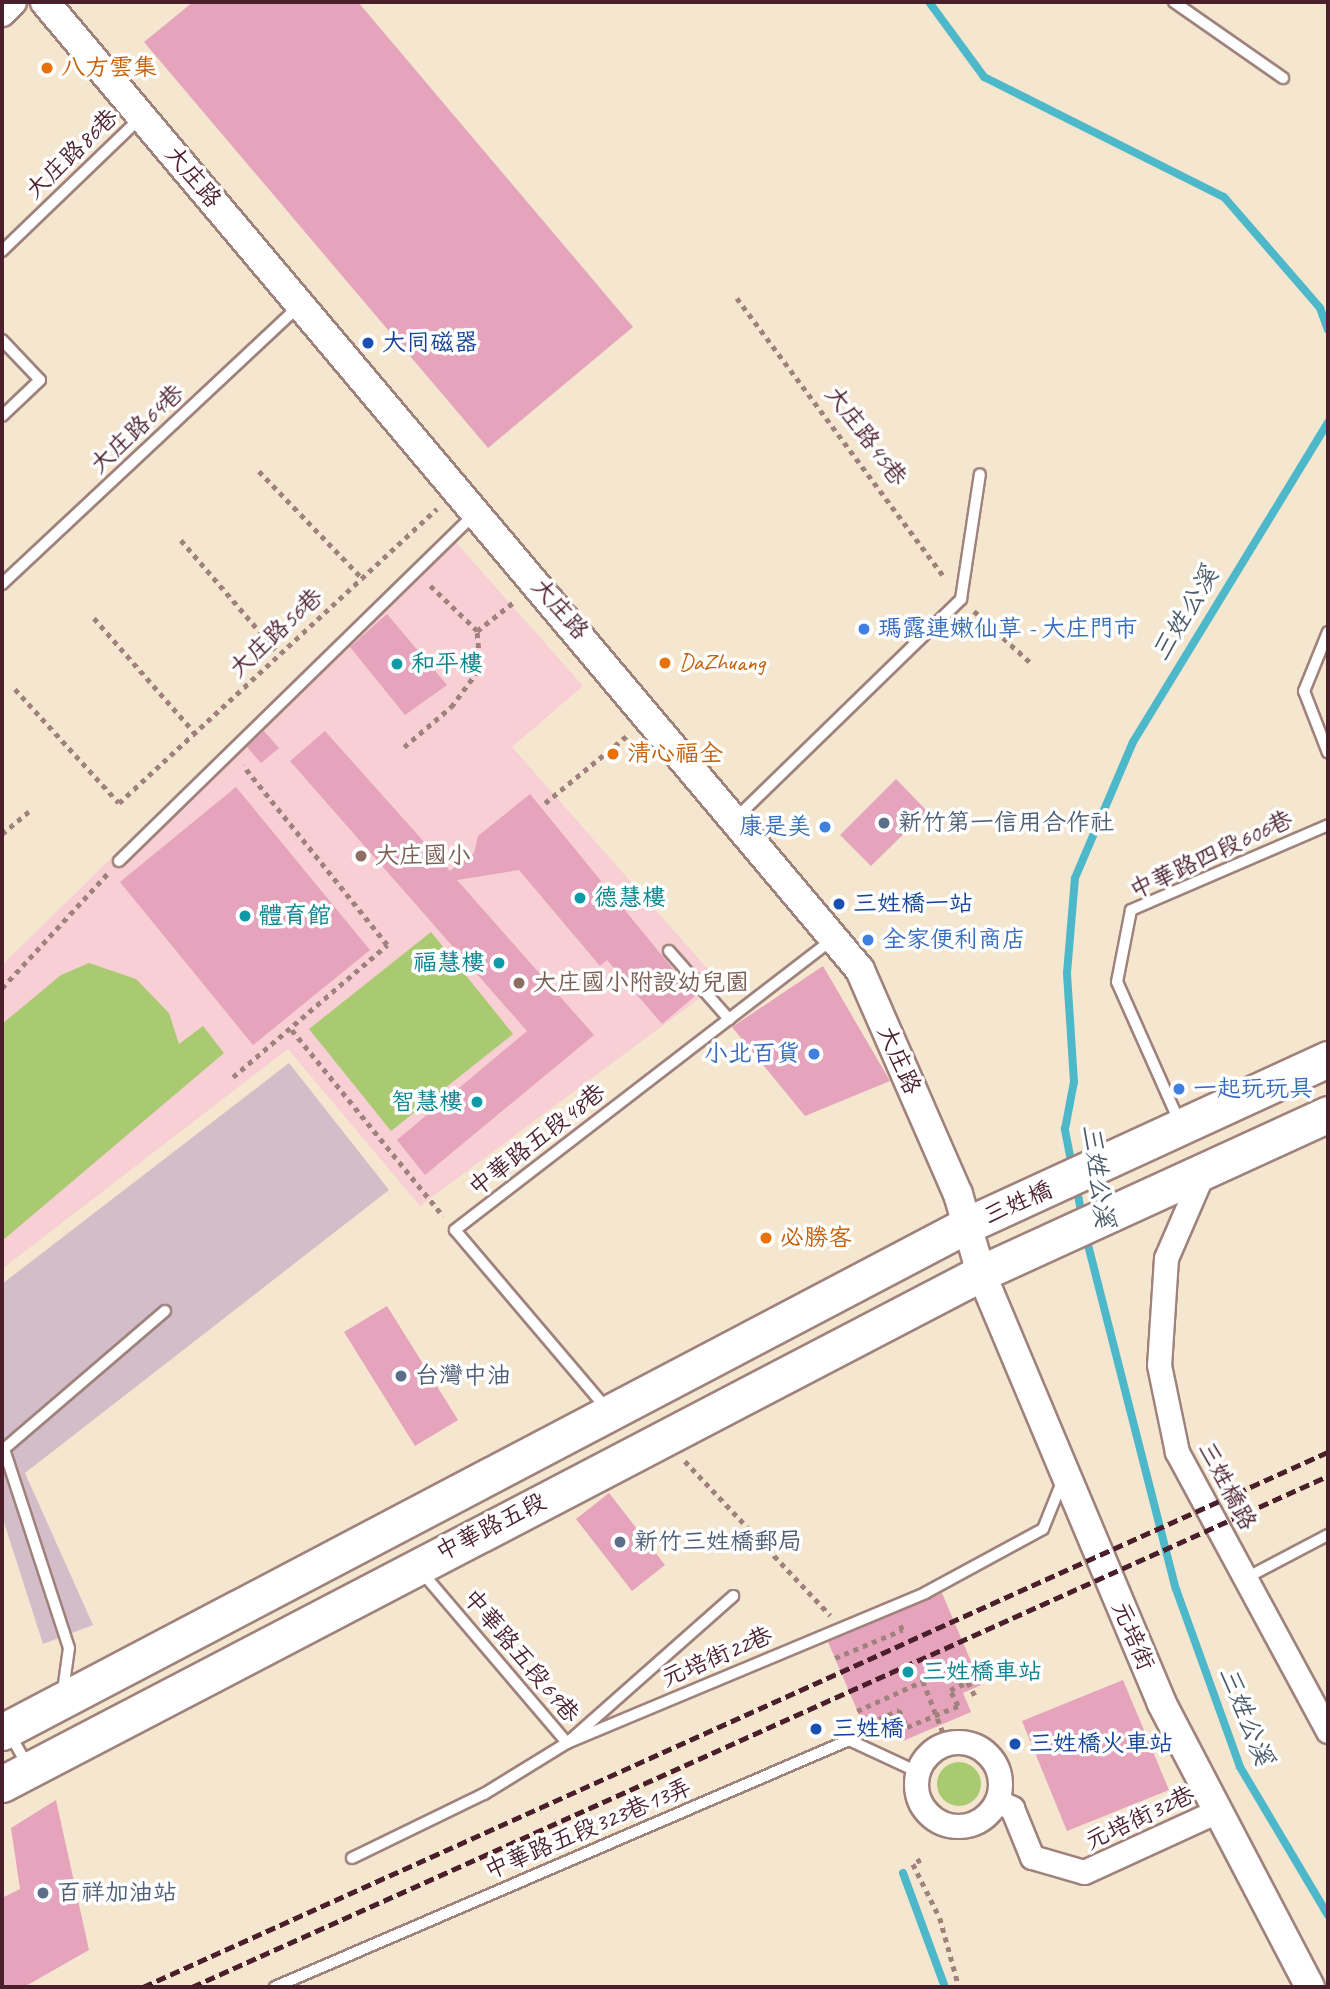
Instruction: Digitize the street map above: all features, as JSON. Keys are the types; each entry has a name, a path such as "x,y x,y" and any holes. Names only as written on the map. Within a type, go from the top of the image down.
{"main road":[{"name":"三姓橋","path":"967,1225 1183,1130 1328,1059"},
{"name":"三姓橋","path":"981,1273 1205,1168 1328,1114"},
{"name":"中華路五段","path":"4,1731 967,1225"},
{"name":"中華路五段","path":"16,1777 981,1273"}],"street":[{"path":"2,12 12,2"},
{"name":"大庄路","path":"45,2 651,716 860,970 967,1225 981,1273"},
{"name":"三姓橋路","path":"1205,1168 1167,1258 1159,1364 1177,1452 1328,1731"},
{"name":"元培街","path":"981,1273 1067,1469 1141,1656 1215,1812 1310,1987"},
{"path":"974,1745 994,1761 997,1801 978,1821 951,1825 919,1799 918,1772 934,1749 974,1745"},
{"name":"元培街32巷","path":"997,1801 1012,1808 1032,1857 1084,1872 1215,1812"}],"lane":[{"path":"1174,2 1283,78"},
{"name":"大庄路86巷","path":"2,251 142,116"},
{"name":"大庄路64巷","path":"2,584 301,304"},
{"path":"2,340 40,380 2,416"},
{"path":"736,818 961,599 980,474"},
{"path":"119,861 233,754 477,512"},
{"path":"1328,632 1304,691 1328,753"},
{"name":"中華路四段606巷","path":"1183,1130 1117,982 1130,910 1328,825"},
{"name":"中華路五段48巷","path":"455,1230 835,937"},
{"path":"669,951 729,1019"},
{"path":"455,1230 610,1413"},
{"path":"61,1700 69,1648 4,1449 165,1311"},
{"name":"元培街22巷","path":"352,1858 484,1794 567,1743 925,1593 1043,1529 1067,1469"},
{"path":"1247,1578 1328,1535"},
{"name":"中華路五段69巷","path":"416,1566 567,1743"},
{"path":"567,1743 733,1596"},
{"path":"4,1731 16,1777"},
{"name":"中華路五段323巷13弄","path":"275,1987 849,1740 918,1772"}],"path":[{"name":"大庄路45巷","path":"737,298 961,599 1032,664"},
{"path":"259,471 362,578"},
{"name":"大庄路56巷","path":"15,689 119,803 458,489"},
{"path":"181,540 279,654"},
{"path":"404,747 451,707 480,668 477,631 416,572"},
{"path":"477,631 537,583"},
{"path":"94,618 195,733"},
{"path":"545,803 651,716"},
{"path":"233,754 387,945 292,1030 233,1077"},
{"path":"2,834 29,810"},
{"path":"2,988 119,861"},
{"path":"292,1030 455,1230"},
{"path":"663,1438 842,1628"},
{"path":"835,1658 902,1630 900,1625"},
{"path":"857,1711 923,1681 944,1735"},
{"path":"879,1719 900,1710 907,1727 958,1706 950,1690 968,1682 976,1698"},
{"path":"922,1860 913,1864 940,1918 959,1987"}],"shaded area":[{"name":"大庄國小","path":"446,531 583,686 512,747 720,983 420,1206 288,1049 2,1269 2,965"},
{"path":"289,1063 389,1190 25,1473 93,1625 43,1644 2,1516 2,1284"}],"green space":[{"path":"431,932 513,1034 391,1131 309,1029"},
{"path":"89,963 136,979 169,1013 179,1044 203,1026 224,1053 2,1241 2,1024 61,975"},
{"path":"959,1762 974,1769 981,1784 974,1799 959,1806 944,1799 937,1784 944,1769"}],"building":[{"path":"193,2 358,2 633,327 488,448 144,42"},
{"name":"和平樓","path":"387,614 447,685 405,715 350,647"},
{"path":"264,731 279,748 261,763 247,747"},
{"path":"325,731 450,871 474,853 478,836 530,794 695,996 662,1024 607,960 600,966 519,870 457,880 594,1035 425,1175 397,1140 527,1031 290,761"},
{"name":"新竹第一信用合作社","path":"896,779 927,811 871,866 840,835"},
{"name":"體育館","path":"236,787 370,950 253,1045 120,882"},
{"name":"小北百貨","path":"823,966 890,1081 805,1116 732,1027"},
{"name":"台灣中油","path":"387,1306 458,1420 415,1446 344,1332"},
{"name":"新竹三姓橋郵局","path":"609,1493 665,1565 632,1591 576,1519"},
{"name":"三姓橋車站","path":"942,1593 981,1685 963,1693 971,1712 903,1741 894,1719 866,1731 828,1642"},
{"path":"1123,1680 1169,1790 1067,1831 1022,1721"},
{"name":"百祥加油站","path":"56,1800 89,1950 24,1987 2,1987 2,1898 20,1889 11,1828"}],"waterway":[{"name":"三姓公溪","path":"929,2 984,77 1224,197 1320,308 1328,330"},
{"name":"三姓公溪","path":"1072,1166 1065,1129 1074,1082 1067,973 1075,878 1133,742 1328,422"},
{"name":"三姓公溪","path":"1076,1185 1082,1217"},
{"name":"三姓公溪","path":"1085,1233 1176,1589 1240,1767 1328,1915"},
{"path":"903,1873 945,1987"}],"railway":[{"path":"143,1987 1328,1452"},
{"path":"192,1987 1328,1476"}],"place":[{"name":"八方雲集","path":"47,68"},
{"name":"大同磁器","path":"368,343"},
{"name":"瑪露連嫩仙草 - 大庄門市","path":"864,629"},
{"name":"DaZhuang","path":"665,663"},
{"name":"和平樓","path":"397,664"},
{"name":"清心福全","path":"613,754"},
{"name":"新竹第一信用合作社","path":"884,823"},
{"name":"康是美","path":"825,827"},
{"name":"大庄國小","path":"361,856"},
{"name":"德慧樓","path":"580,898"},
{"name":"三姓橋一站","path":"839,904"},
{"name":"體育館","path":"245,916"},
{"name":"全家便利商店","path":"868,940"},
{"name":"福慧樓","path":"499,963"},
{"name":"大庄國小附設幼兒園","path":"519,983"},
{"name":"小北百貨","path":"814,1054"},
{"name":"一起玩玩具","path":"1179,1089"},
{"name":"智慧樓","path":"477,1102"},
{"name":"必勝客","path":"766,1238"},
{"name":"台灣中油","path":"401,1376"},
{"name":"新竹三姓橋郵局","path":"620,1542"},
{"name":"三姓橋車站","path":"908,1672"},
{"name":"三姓橋","path":"816,1729"},
{"name":"三姓橋火車站","path":"1015,1744"},
{"name":"百祥加油站","path":"43,1893"}]}
